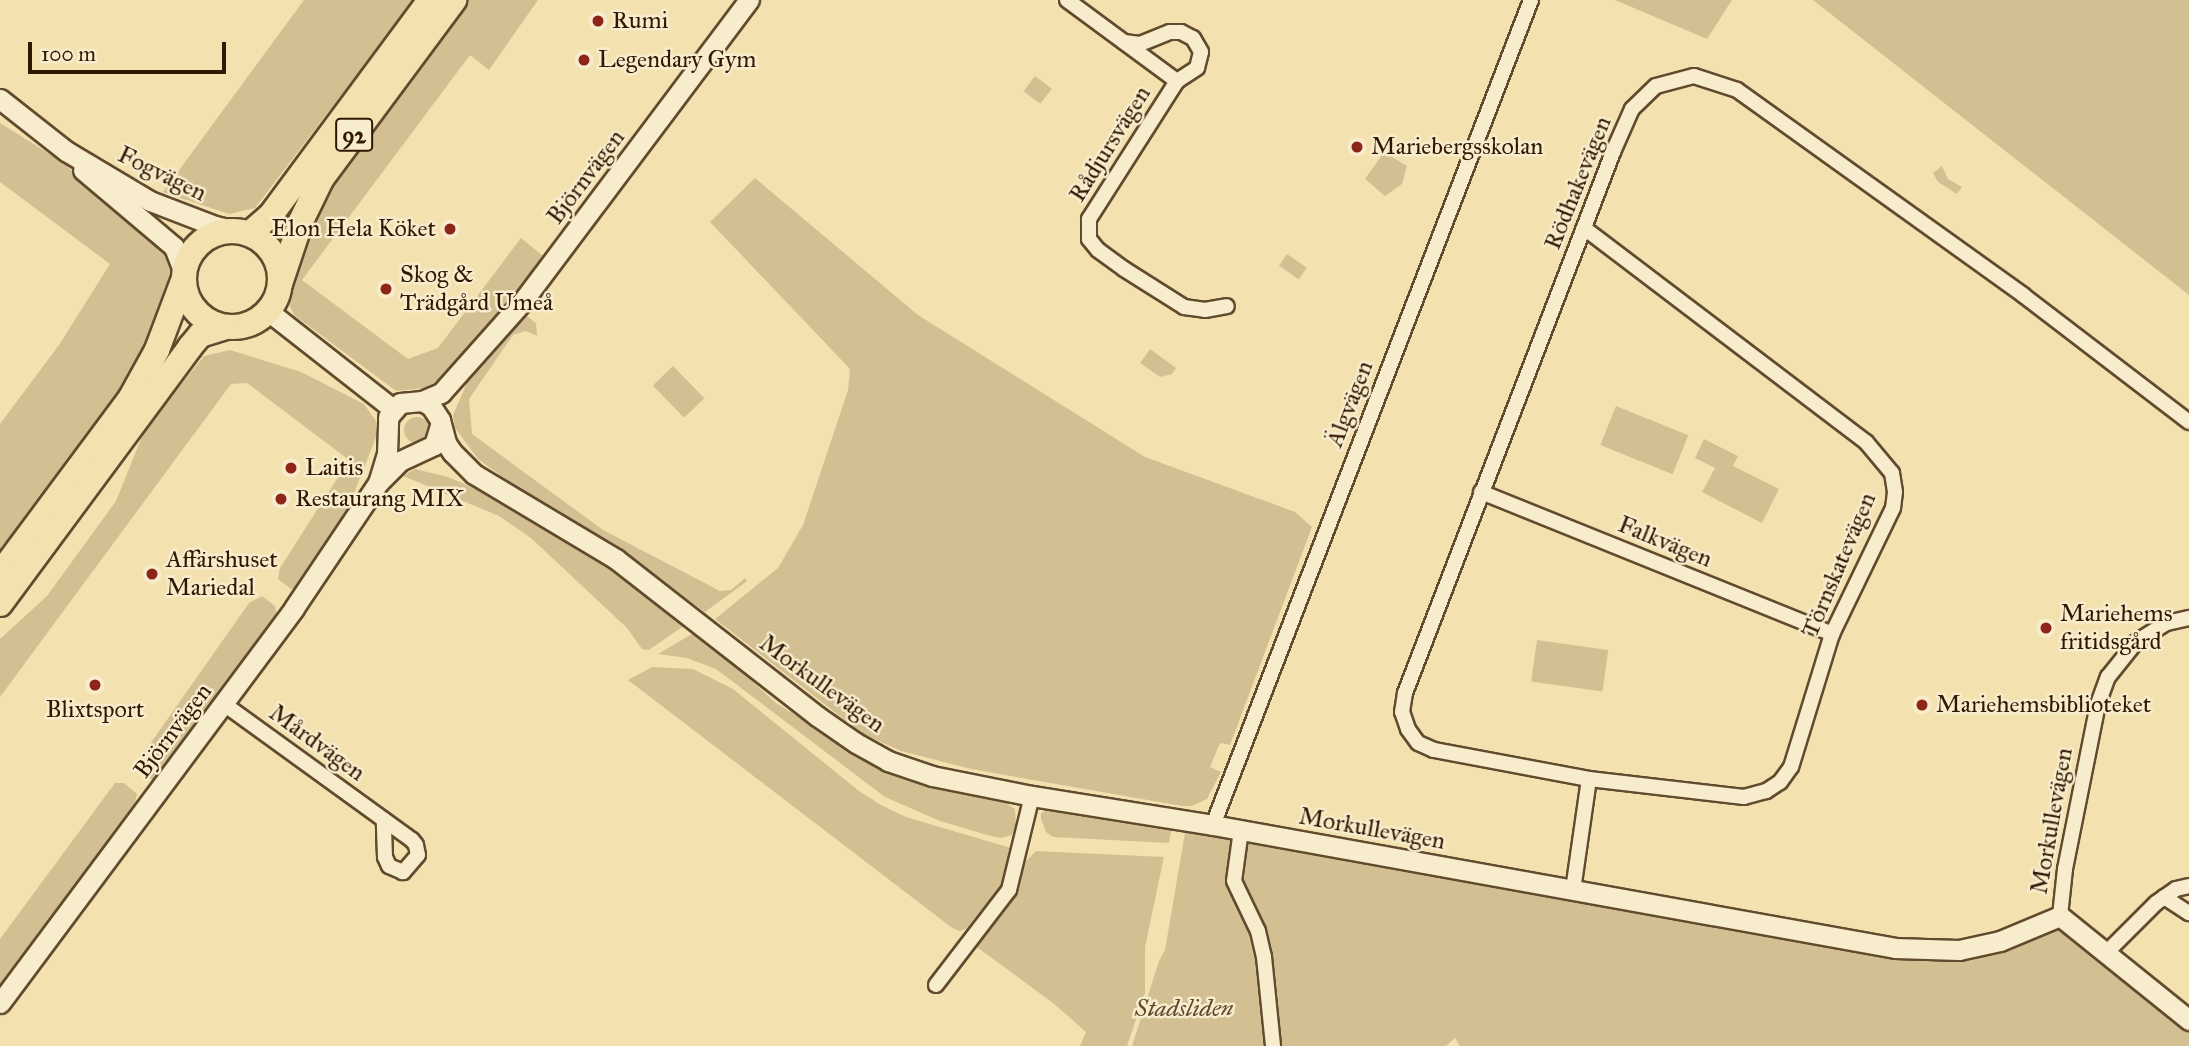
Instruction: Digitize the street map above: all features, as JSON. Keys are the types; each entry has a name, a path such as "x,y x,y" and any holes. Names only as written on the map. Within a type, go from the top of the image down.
{"highway":[{"name":"92","path":"244,233 271,215 430,0"},
{"name":"92","path":"280,284 301,221 322,178 454,0"},
{"path":"0,574 130,399 158,350 190,256 204,240 221,232 244,233 264,243 275,258 280,284 268,311 245,326 227,327 201,335 190,347 0,604"},
{"path":"184,277 186,294 196,312 207,321 227,327"}],"street":[{"name":"Björnvägen","path":"378,483 387,454 388,417 393,409 408,400 422,401 441,393 456,378 560,253 749,0"},
{"name":"Rådjursvägen","path":"1067,0 1177,81"},
{"name":"Älgvägen","path":"1213,825 1531,0"},
{"name":"Rådjursvägen","path":"1124,42 1140,44 1170,32 1181,32 1193,38 1201,52 1197,68 1177,81 1137,139 1086,228 1089,239 1098,250 1159,294 1184,307 1205,310 1227,306"},
{"name":"Rödhakevägen","path":"1589,779 1434,750 1418,743 1408,729 1402,712 1405,693 1481,492 1632,109 1656,86 1694,76 1737,90 2023,295 2189,422"},
{"name":"Fogvägen","path":"0,99 66,151 150,201 215,226 244,233"},
{"name":"Fogvägen","path":"66,151 96,184 174,247 184,277"},
{"name":"Törnskatevägen","path":"1584,228 1866,442 1892,473 1895,492 1893,508 1832,634 1791,767 1780,782 1766,791 1744,797 1589,779"},
{"path":"268,311 393,409"},
{"name":"Björnvägen","path":"0,1003 224,704 317,576 378,483 400,461 434,445 456,378"},
{"path":"422,401 431,406 440,422"},
{"name":"Morkullevägen","path":"440,422 446,443 474,474 616,559 817,716 888,761 932,776 1032,796 1213,825 1922,951 1959,950 2000,941 2060,916 2065,869 2098,704 2108,677 2136,642 2167,623 2189,618"},
{"path":"388,438 396,448 440,455 474,474"},
{"name":"Falkvägen","path":"1481,492 1832,634"},
{"name":"Mårdvägen","path":"224,704 384,820"},
{"path":"1573,890 1589,779"},
{"path":"936,985 1009,890 1032,796"},
{"path":"1241,830 1234,881 1261,944 1273,1046"},
{"path":"2107,952 2164,897 2176,889 2189,886"},
{"path":"2164,897 2189,913"},
{"path":"2060,916 2189,1020"}],"green space":[{"path":"304,0 414,0 255,208 229,214 163,192"},
{"path":"467,0 538,0 489,70 470,55 302,280 408,359 438,348 521,238 543,256 501,313 448,373 426,388 396,391 294,315 287,300 297,255 315,209 350,155"},
{"path":"1615,0 1732,0 1707,39"},
{"path":"1813,0 2189,0 2189,295"},
{"path":"1035,76 1052,89 1040,104 1024,91"},
{"path":"0,123 61,161 171,253 172,279 152,342 121,399 0,561 0,424 59,345 110,264 0,182"},
{"path":"1384,152 1407,166 1402,184 1385,196 1365,179"},
{"path":"1942,166 1948,179 1962,187 1957,194 1938,182 1933,173"},
{"path":"755,178 918,315 1145,457 1295,512 1312,527 1230,745 1220,743 1210,767 1221,772 1207,799 1192,806 1182,806 971,769 901,751 863,734 715,619 778,568 803,525 848,390 850,369 710,222"},
{"path":"1287,254 1307,268 1299,279 1279,265"},
{"path":"527,316 536,323 537,336 526,331 513,335 469,399 472,434 603,530 720,591 731,590 745,578 747,581 705,612 639,563 518,488 478,459 455,428 453,415 470,376 511,322"},
{"path":"1150,349 1176,368 1172,374 1160,377 1140,363"},
{"path":"230,350 301,372 364,404 380,427 349,506 300,588 291,589 278,579 280,568 349,460 247,383 231,384 0,697 0,639 47,596 116,501 145,429 204,356"},
{"path":"673,366 704,398 684,418 653,385"},
{"path":"1616,406 1688,435 1673,474 1600,445"},
{"path":"417,417 426,421 430,430 426,439 417,443 408,439 404,430 408,421"},
{"path":"1704,439 1738,456 1733,466 1779,489 1762,523 1702,492 1715,468 1695,458"},
{"path":"415,469 448,477 481,491 590,555 688,623 649,650 642,649 627,628 531,538 499,516 403,476"},
{"path":"262,596 275,606 277,616 161,778 152,780 136,764 249,603"},
{"path":"697,631 776,703 829,736 902,775 1003,801 1015,809 1016,825 1012,835 1001,838 940,821 885,797 716,669 687,658 658,654"},
{"path":"1537,640 1608,650 1602,692 1531,682"},
{"path":"652,667 693,669 733,689 859,791 881,805 906,817 1011,848 1001,885 966,929 959,931 951,927 628,680"},
{"path":"115,783 124,783 137,794 133,813 0,987 0,939"},
{"path":"1054,806 1172,825 1169,843 1053,837 1046,832 1041,813"},
{"name":"Stadsliden","path":"1187,821 1959,950 2060,916 2189,1020 2189,1046 1460,1046 1455,1038 1446,1046 1132,1046 1165,950"},
{"path":"1036,851 1164,857 1145,947 1145,993 1127,1046 1080,1046 1086,1032 1053,1003 974,945 1016,892 1025,862"}],"place":[{"name":"Rumi","path":"598,21"},
{"name":"Legendary Gym","path":"584,60"},
{"name":"Mariebergsskolan","path":"1357,147"},
{"name":"Elon Hela Köket","path":"450,229"},
{"name":"Skog & Trädgård Umeå","path":"386,289"},
{"name":"Laitis","path":"291,468"},
{"name":"Restaurang MIX","path":"281,499"},
{"name":"Affärshuset Mariedal","path":"152,574"},
{"name":"Mariehems fritidsgård","path":"2046,628"},
{"name":"Blixtsport","path":"95,685"},
{"name":"Mariehemsbiblioteket","path":"1922,705"}]}
